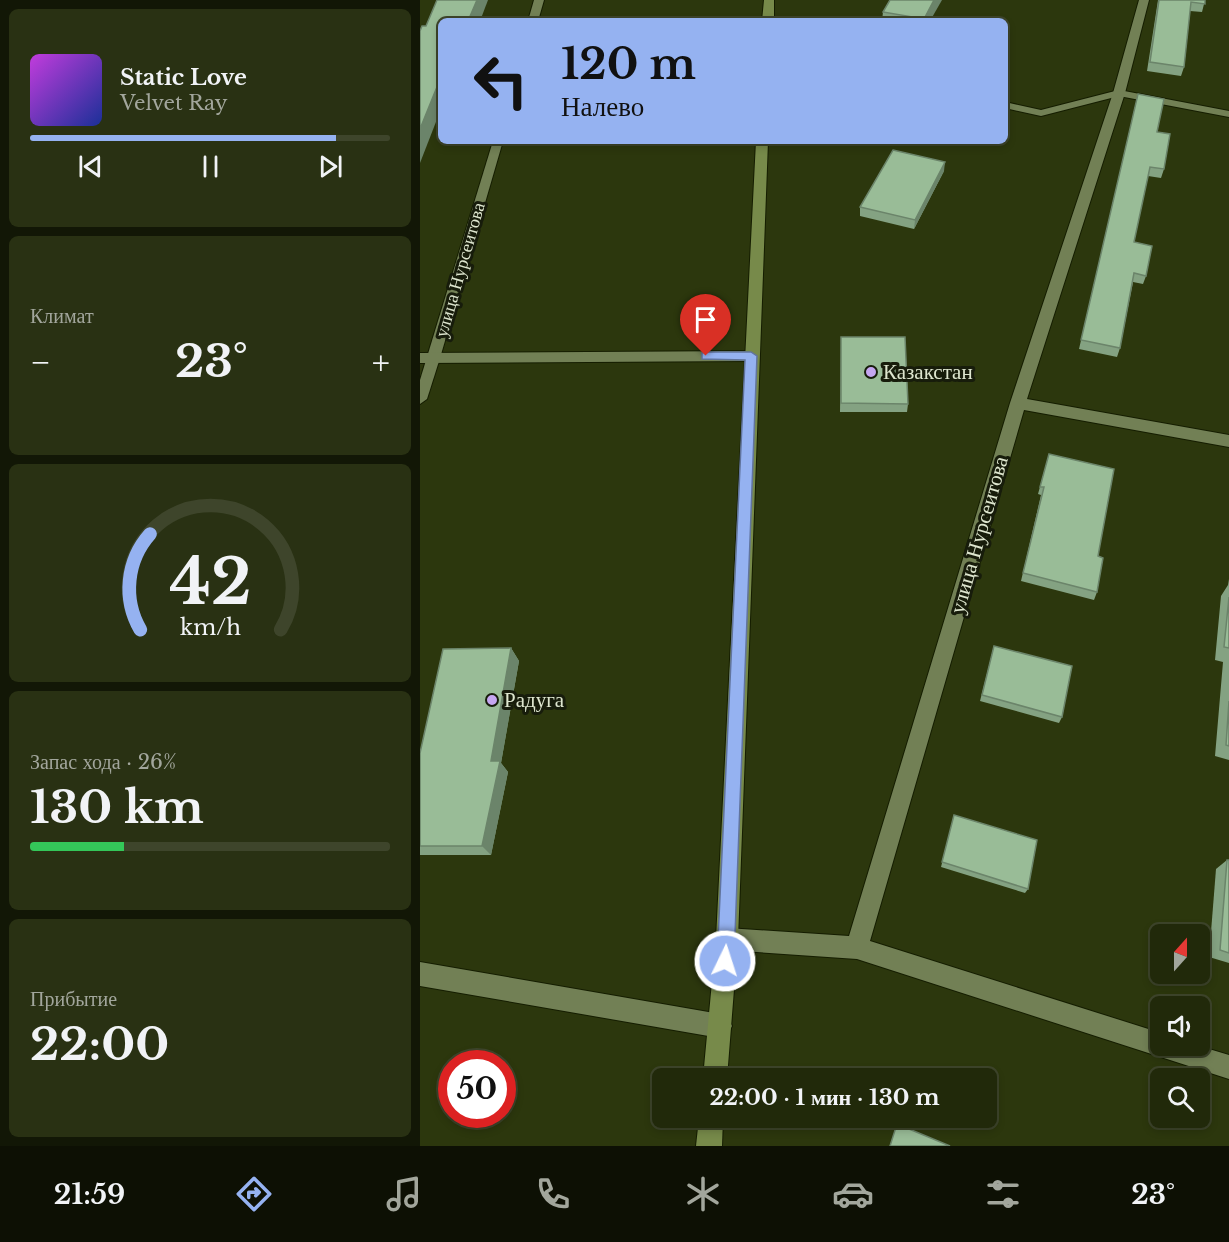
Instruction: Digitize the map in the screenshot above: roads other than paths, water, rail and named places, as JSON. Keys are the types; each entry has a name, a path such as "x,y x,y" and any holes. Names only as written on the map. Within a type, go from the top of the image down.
{"main road":[{"path":"768,18 769,0"},
{"path":"716,1068 727,939 762,144"},
{"path":"709,1146 710,1128"}],"street":[{"name":"улица Нурсеитова","path":"857,948 1018,403 1119,93 1144,0"},
{"path":"427,358 751,356"},
{"path":"1018,403 1229,441"},
{"path":"727,939 857,948 1229,1067"},
{"path":"420,974 720,1026"}],"lane":[{"path":"533,18 539,0"},
{"path":"1008,106 1041,113 1119,93 1229,114"},
{"name":"улица Нурсеитова","path":"420,399 427,358 497,144"}],"place":[{"name":"Казакстан","path":"871,372"},
{"name":"Радуга","path":"492,700"}]}
